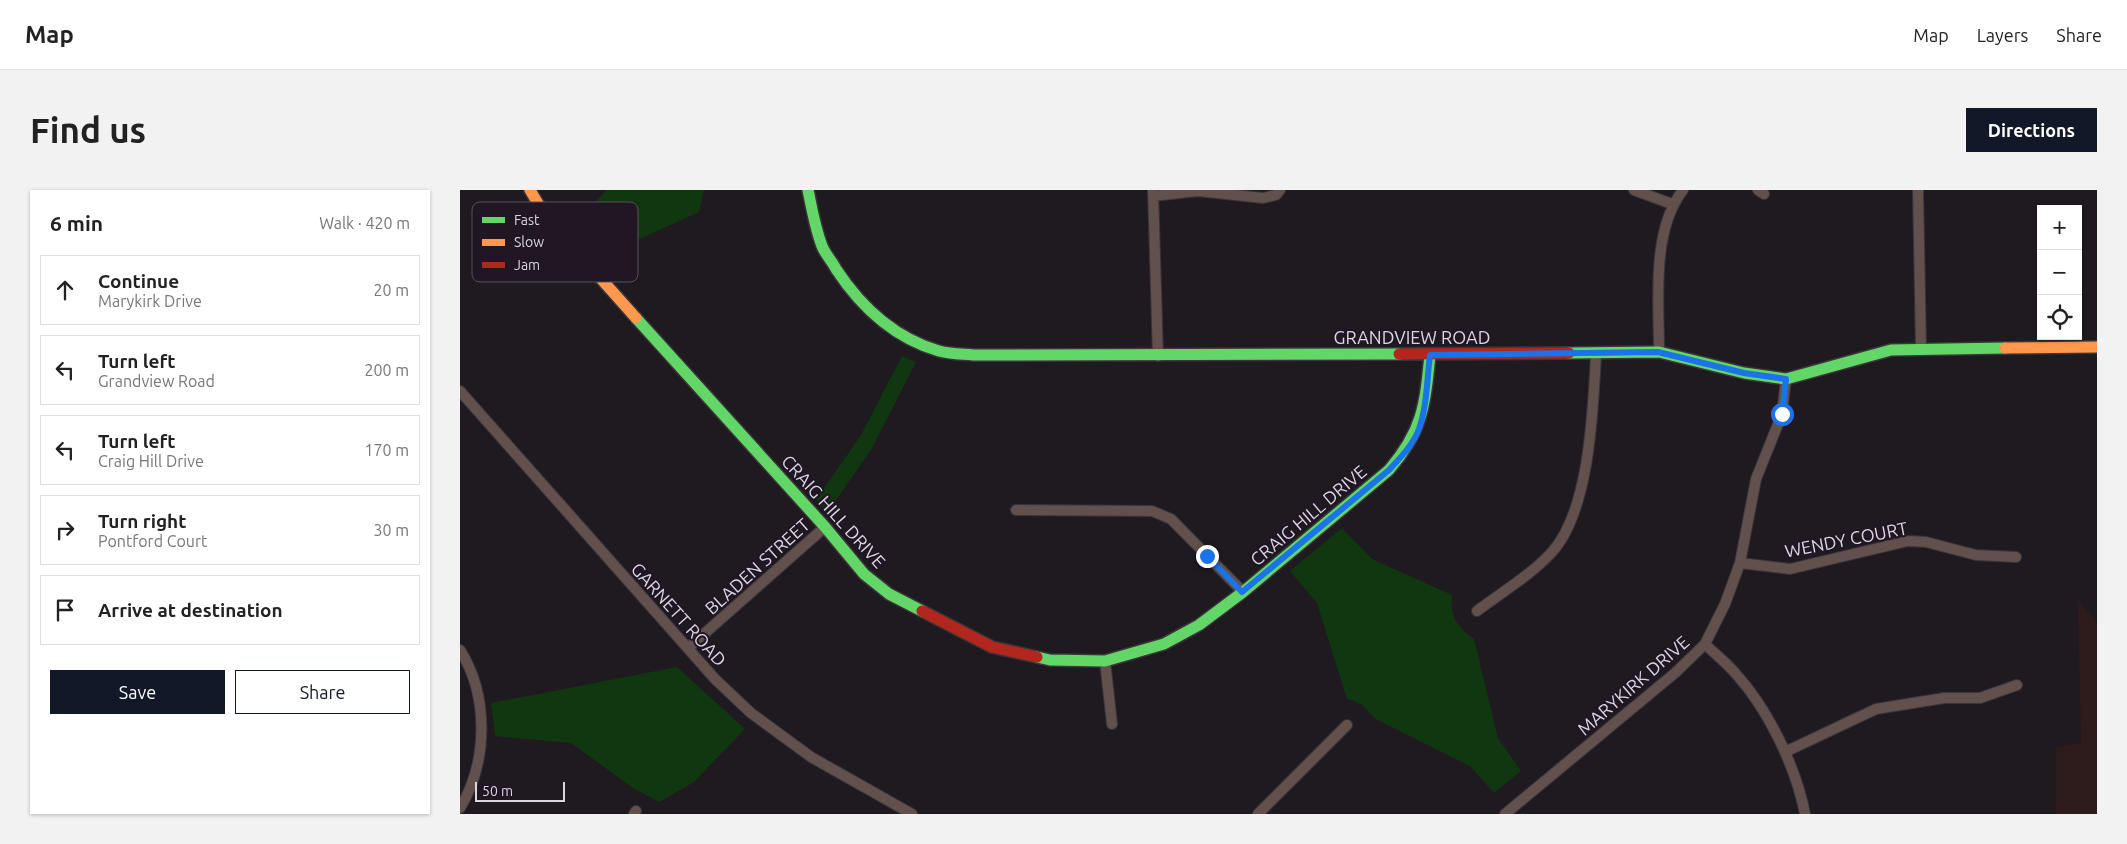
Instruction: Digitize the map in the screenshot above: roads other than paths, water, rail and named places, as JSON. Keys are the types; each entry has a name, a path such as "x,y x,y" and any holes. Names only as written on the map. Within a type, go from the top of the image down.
{"street":[{"name":"CRAIG HILL DRIVE","path":"530,190 537,202"},
{"name":"GRANDVIEW ROAD","path":"808,190 814,221 820,239 835,269 865,307 886,324 911,340 940,350 972,355 1430,355 1658,352 1744,373 1786,379 1891,350 2097,346"},
{"path":"1158,356 1153,193 1198,191 1264,198 1276,196 1280,190"},
{"path":"1634,190 1672,204"},
{"path":"1658,352 1660,251 1672,204 1683,190"},
{"path":"1918,190 1921,348"},
{"name":"CRAIG HILL DRIVE","path":"604,282 864,574 889,594 992,647 1050,660 1105,660 1131,655 1170,641 1199,625 1242,592 1389,470 1406,452 1418,430 1424,410 1430,355"},
{"path":"1477,611 1536,567 1553,551 1568,527 1578,501 1592,427 1596,354"},
{"name":"MARYKIRK DRIVE","path":"1505,814 1674,673 1705,644 1725,604 1740,563 1756,479 1782,414 1786,379"},
{"name":"GARNETT ROAD","path":"460,391 714,679 750,713 811,757 912,814"},
{"path":"1016,510 1152,511 1171,520 1242,592"},
{"name":"BLADEN STREET","path":"688,648 824,528"},
{"name":"WENDY COURT","path":"1740,563 1790,569 1908,541 1926,542 1976,555 2016,558"},
{"path":"1705,644 1736,674 1759,704 1785,752 1805,814"},
{"path":"460,650 466,659 473,678 480,703 482,725 481,750 468,795 460,808"},
{"path":"1105,660 1112,724"},
{"path":"1785,752 1876,710 1944,698 1980,698 2016,685"},
{"path":"1258,814 1347,725"}]}
